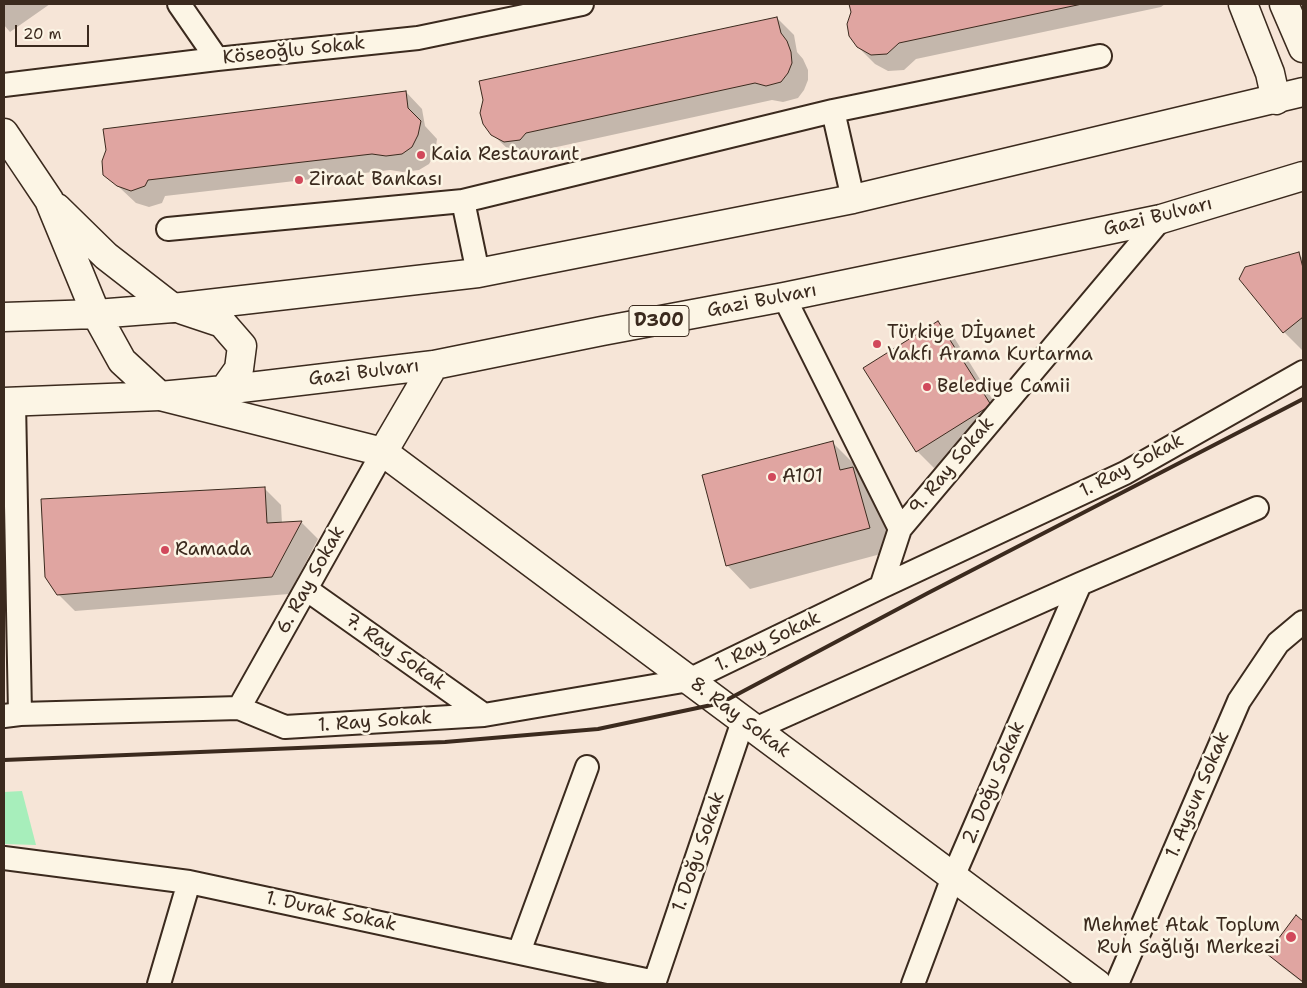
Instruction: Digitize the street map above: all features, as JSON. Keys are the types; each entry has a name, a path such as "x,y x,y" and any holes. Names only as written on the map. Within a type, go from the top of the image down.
{"main road":[{"path":"1243,4 1270,73 1276,100"},
{"path":"1284,4 1303,48"},
{"path":"4,317 96,314 173,308 478,273 853,200 1303,92"},
{"path":"4,133 49,200 96,314 122,361 160,396 383,452 434,365"},
{"name":"Gazi Bulvarı","path":"9,402 160,396 434,365 784,297 1161,219 1303,176"},
{"path":"49,200 106,256 173,308 222,323 242,346 238,370 224,390"},
{"name":"8. Ray Sokak","path":"383,452 1097,984"}],"street":[{"path":"178,4 217,59"},
{"name":"Köseoğlu Sokak","path":"4,85 217,59 418,38 582,4"},
{"path":"168,229 463,201 833,110 1100,56"},
{"path":"833,110 853,200"},
{"path":"463,201 478,273"},
{"name":"9. Ray Sokak","path":"881,587 900,528 1161,219"},
{"path":"784,297 900,528"},
{"name":"1. Ray Sokak","path":"12,715 240,708 285,727 484,715 689,680 881,587 1125,473 1303,372"},
{"path":"9,402 12,715"},
{"name":"6. Ray Sokak","path":"240,708 383,452"},
{"path":"749,725 1257,508"},
{"name":"2. Doğu Sokak","path":"913,984 953,877 1080,584"},
{"name":"7. Ray Sokak","path":"306,589 484,715"},
{"name":"1. Aysun Sokak","path":"1117,984 1239,701 1278,643 1303,622"},
{"name":"1. Doğu Sokak","path":"655,983 749,725"},
{"path":"518,952 587,768"},
{"name":"1. Durak Sokak","path":"4,858 189,882 655,983"},
{"path":"159,984 189,882"}],"green space":[{"path":"22,791 36,845 4,844 4,792"}],"building":[{"path":"849,4 1082,4 899,43 887,54 871,55 857,47 849,36 847,24 851,12"},
{"path":"777,17 781,33 787,41 791,52 792,63 788,73 781,82 766,86 755,83 526,133 520,140 504,142 491,135 483,124 480,113 483,100 479,81"},
{"path":"406,91 408,108 421,121 418,135 412,147 402,154 386,156 372,154 148,180 145,186 131,191 117,186 103,175 102,161 106,150 103,129"},
{"path":"1299,252 1303,268 1303,317 1283,333 1239,279 1245,267"},
{"name":"Belediye Camii","path":"938,321 991,405 916,452 863,368"},
{"path":"833,441 840,470 853,467 870,528 726,566 702,475"},
{"name":"Ramada","path":"265,487 267,523 302,521 272,577 57,595 45,577 41,499"},
{"name":"Mehmet Atak Toplum Ruh Sağlığı Merkezi","path":"1296,915 1303,921 1303,982 1267,954"}],"railway":[{"path":"4,760 445,742 598,729 721,703 928,593 1303,399"}],"place":[{"name":"Kaia Restaurant","path":"421,155"},
{"name":"Ziraat Bankası","path":"299,180"},
{"name":"Türkiye Dİyanet Vakfı Arama Kurtarma","path":"877,344"},
{"name":"Belediye Camii","path":"927,387"},
{"name":"A101","path":"772,477"},
{"name":"Ramada","path":"165,550"},
{"name":"Mehmet Atak Toplum Ruh Sağlığı Merkezi","path":"1291,937"}]}
